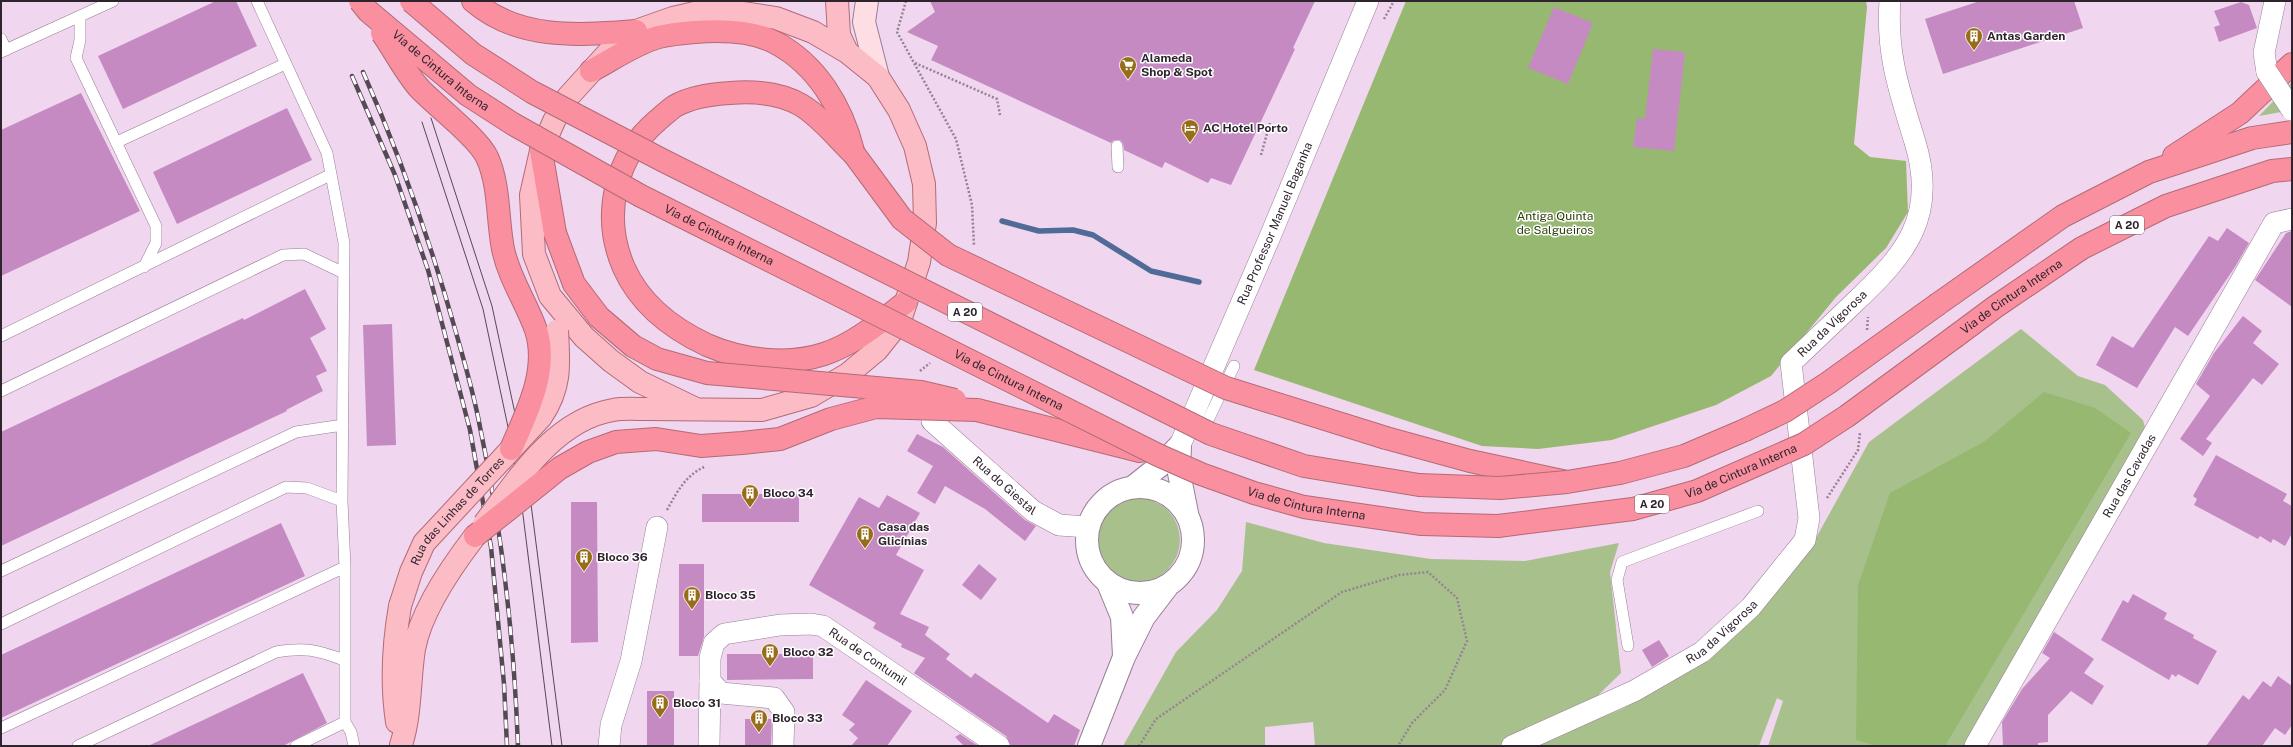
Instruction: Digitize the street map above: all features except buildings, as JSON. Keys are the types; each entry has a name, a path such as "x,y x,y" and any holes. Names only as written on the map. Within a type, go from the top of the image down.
{"highway":[{"name":"A 20","path":"411,1 473,54 532,92 664,161 1211,434 1304,466 1419,485 1500,488 1567,482 1620,473 1684,456 1778,414 1828,384 2063,216 2150,172 2252,138 2292,132"},
{"path":"473,1 504,21 562,35 636,32"},
{"path":"364,6 418,86 475,141 487,156 498,194 503,249 512,277 536,329 539,343 537,380 529,407 511,449"},
{"name":"Via de Cintura Interna","path":"364,6 468,95 513,124 641,196 1158,455 1201,474 1254,493 1304,507 1422,524 1498,526 1633,509 1697,491 1804,444 1848,416 1995,307 2082,248 2166,206 2286,171"},
{"path":"591,71 658,37 710,31 752,34 775,42 795,55 824,86 836,104 848,131 854,154"},
{"path":"2150,172 2240,113 2292,64"},
{"path":"906,302 859,336 824,354 790,360 756,358 719,350 688,336 659,314 636,289 624,268 616,241 613,202 619,175 632,148 648,128 674,106 709,95 747,92 779,96 801,106 821,121 854,154 902,218 948,255 1226,388 1386,438 1470,461 1567,482"},
{"path":"541,151 555,233 574,284 599,317 633,346 657,359 707,373 921,392 950,398 976,410 1158,455"},
{"path":"475,536 560,468 588,452 616,442 656,439 700,446 742,443 780,438 831,419 876,407 976,410"}],"main road":[{"path":"696,409 640,382 611,361 584,337 550,296 534,254 531,195 541,151 554,121 568,97 617,43 636,32 673,18 699,12 737,12 773,1"},
{"path":"837,1 838,30 847,52"},
{"path":"867,1 864,22 878,77"},
{"name":"Rua das Linhas de Torres","path":"401,746 406,728 415,646 426,617 449,570 539,454 569,428 613,410 762,410 811,396 848,374 877,350 900,321 919,262 925,223 924,184 915,146 899,110 878,77 847,52 814,32 776,18 737,12"},
{"name":"Rua das Linhas de Torres","path":"401,746 395,704 393,645 400,606 411,572 424,543 541,417 552,401 558,369 557,331 552,313 550,296"}],"street":[{"name":"Rua Professor Manuel Baganha","path":"1187,513 1179,473 1182,442 1269,239 1368,1"},
{"name":"Rua da Vigorosa","path":"1512,746 1634,691 1702,652 1751,607 1804,540 1809,518 1791,363 1888,270 1904,251 1913,234 1919,211 1922,189 1921,169 1894,73 1890,47 1890,1"},
{"path":"2275,1 2264,53 2267,72 2292,110"},
{"name":"Rua das Cavadas","path":"1978,744 2274,222 2292,219"},
{"name":"Rua do Giestal","path":"932,421 1033,511 1059,525 1088,527"},
{"name":"Rua Professor Manuel Baganha","path":"1133,487 1162,464 1182,442"},
{"path":"1133,487 1149,487 1164,491 1177,500 1187,513 1193,528 1194,545 1190,561 1180,576 1167,586 1153,592 1137,594 1122,591 1108,583 1097,572 1090,558 1086,542 1088,527 1094,512 1104,500 1118,491 1133,487"},
{"path":"609,746 611,725 631,661 657,527"},
{"path":"1108,583 1122,617 1124,657"},
{"path":"1089,746 1124,657 1144,618 1167,586"},
{"name":"Rua de Contumil","path":"709,746 710,658 714,643 724,634 780,625 812,624 823,626 999,746"},
{"path":"710,680 722,693 774,698 784,712 783,746"}],"lane":[{"path":"1,39 3,51 113,1"},
{"path":"257,1 327,153 344,243 342,501 345,567 344,660 346,722 351,732 354,746"},
{"path":"80,17 80,40 76,58 156,226 156,243 144,267"},
{"path":"117,142 285,64"},
{"path":"1118,146 1118,167"},
{"path":"1,336 330,175"},
{"path":"1,391 283,255 304,254 344,273"},
{"path":"1182,442 1208,420 1234,366"},
{"path":"1,571 296,432 343,425"},
{"path":"1,624 286,487 307,488 342,501"},
{"path":"1628,646 1617,580 1622,562 1758,511"},
{"path":"1,728 345,567"},
{"path":"78,746 276,652 298,648 315,650 344,660"},
{"path":"296,746 346,722"}],"path":[{"path":"1384,19 1394,1"},
{"path":"915,63 997,99 1000,115"},
{"path":"1261,155 1270,123"},
{"path":"1139,746 1156,720 1342,592 1399,575 1428,572 1457,598 1467,641 1445,690 1412,722 1398,746"}],"green space":[{"name":"Antiga Quinta de Salgueiros","path":"1406,1 1866,1 1867,7 1854,144 1870,157 1906,161 1908,212 1886,248 1836,297 1771,376 1716,405 1612,440 1538,449 1482,446 1254,370"},
{"path":"2292,82 2292,110 2259,116"},
{"path":"2021,329 2078,376 2105,385 2143,420 2148,439 1967,746 1768,746 1783,701 1777,698 1759,746 1530,746 1622,709 1707,660 1811,547 1869,442"},
{"path":"2044,392 2095,408 2131,433 1945,746 1876,746 1856,740 1858,585 1890,493 1985,441"},
{"path":"1138,498 1154,501 1168,510 1177,524 1180,540 1177,556 1168,570 1154,579 1138,582 1122,579 1108,570 1099,556 1096,540 1099,524 1108,510 1122,501"},
{"path":"1246,522 1324,543 1431,559 1525,561 1619,543 1610,572 1621,673 1586,707 1498,746 1315,746 1313,722 1265,727 1265,746 1123,746 1176,652 1217,610 1242,571"}],"waterway":[{"path":"1002,221 1039,231 1073,230 1093,235 1151,271 1199,282"}],"tram line":[{"path":"431,118 492,306 526,465 562,746"},
{"path":"422,122 483,309 508,427 523,515 552,746"}],"railway":[{"path":"363,72 402,167 425,231 475,402 488,466 501,545 510,625 518,746"},
{"path":"352,76 395,175 428,270 470,430 491,547 504,684 507,746"}],"place":[{"name":"Antas Garden","path":"1974,51"},
{"name":"Alameda Shop & Spot","path":"1128,80"},
{"name":"AC Hotel Porto","path":"1190,143"},
{"name":"Bloco 34","path":"750,508"},
{"name":"Casa das Glicínias","path":"865,549"},
{"name":"Bloco 36","path":"584,572"},
{"name":"Bloco 35","path":"692,610"},
{"name":"Bloco 32","path":"770,667"},
{"name":"Bloco 31","path":"660,718"},
{"name":"Bloco 33","path":"759,733"}]}
